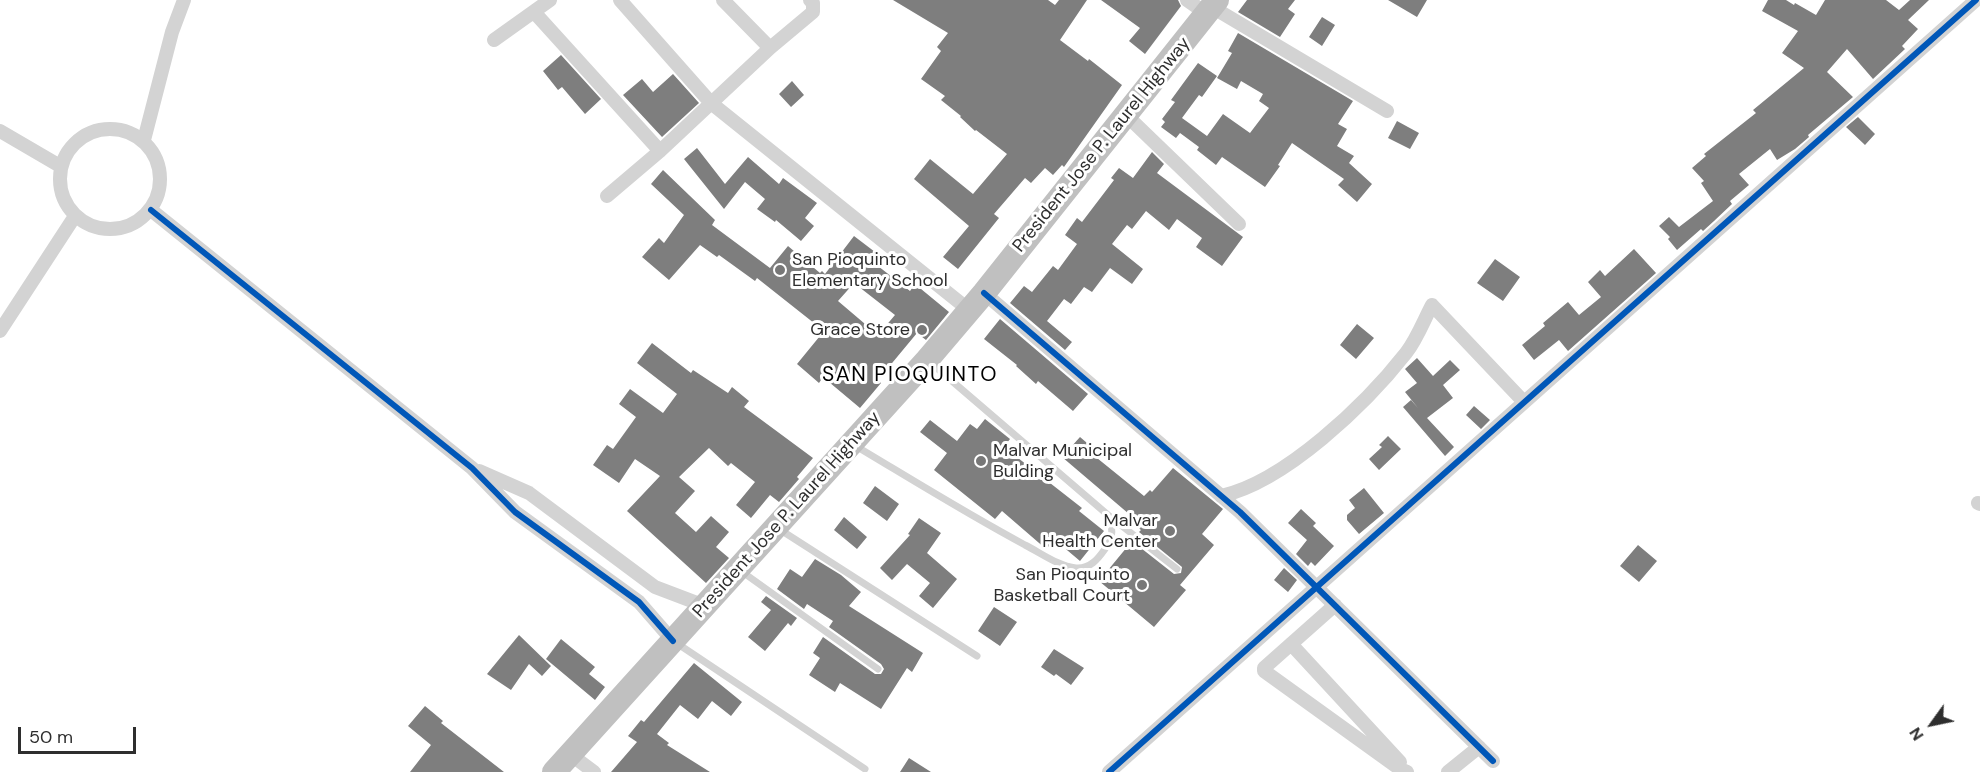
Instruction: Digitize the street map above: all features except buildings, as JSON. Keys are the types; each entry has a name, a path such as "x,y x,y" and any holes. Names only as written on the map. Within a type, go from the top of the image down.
{"highway":[{"name":"President Jose P. Laurel Highway","path":"554,772 927,360 1212,7"}],"street":[{"path":"144,140 172,32 184,0"},
{"path":"494,40 550,0"},
{"path":"620,0 711,103 976,302 1221,496 1493,761"},
{"path":"723,0 770,48"},
{"path":"607,196 813,12 813,3 810,0"},
{"path":"1187,0 1212,7 1387,111"},
{"path":"1109,772 1976,0"},
{"path":"534,12 660,151"},
{"path":"1126,116 1239,224"},
{"path":"121,129 144,140 156,156 161,173 160,192 151,210 135,224 115,230 93,227 75,216 64,202 59,184 60,166 73,143 95,130 121,129"},
{"path":"0,131 60,166"},
{"path":"151,210 472,468 515,512 639,602 673,641"},
{"path":"0,331 75,216"},
{"path":"1221,496 1249,488 1275,473 1354,410 1407,351 1432,305 1524,402"},
{"path":"472,468 529,493 655,587 705,606"},
{"path":"515,512 529,493"},
{"path":"1335,605 1264,668 1264,671 1400,769 1408,772"},
{"path":"1291,644 1408,772"},
{"path":"1448,772 1479,747"},
{"path":"570,754 594,772"}],"lane":[{"path":"927,360 1108,515 1177,568"},
{"path":"852,444 1001,532 1069,566 1085,567 1093,564 1101,554 1108,544 1113,529 1108,515"},
{"path":"776,527 977,656"},
{"path":"739,569 878,669"},
{"path":"673,641 865,769"}],"cycle path":[{"path":"1109,772 1976,0"},
{"path":"151,210 472,468 515,512 639,602 673,641"},
{"path":"984,293 1240,512 1493,761"}],"place":[{"name":"San Pioquinto Elementary School","path":"780,270"},
{"name":"Grace Store","path":"922,330"},
{"name":"Malvar Municipal Bulding","path":"981,461"},
{"name":"Malvar Health Center","path":"1170,531"},
{"name":"San Pioquinto Basketball Court","path":"1142,585"}],"district":[{"name":"SAN PIOQUINTO","path":"910,375"}]}
